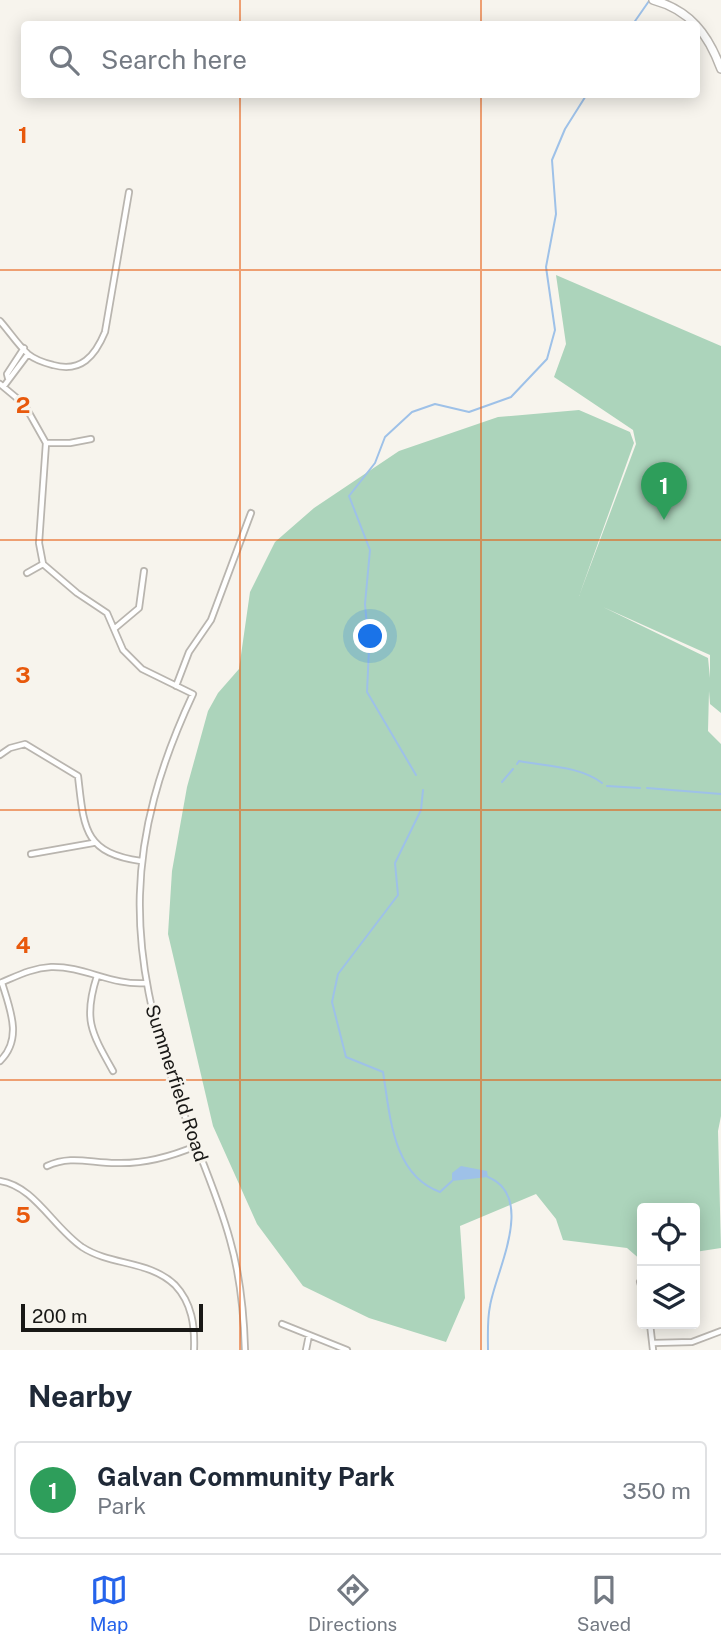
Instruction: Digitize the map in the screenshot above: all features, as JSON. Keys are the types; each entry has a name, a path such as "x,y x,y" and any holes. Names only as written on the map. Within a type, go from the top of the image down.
{"street":[{"path":"653,0 664,3 694,21"},
{"path":"700,27 720,64"},
{"path":"0,321 26,351 61,367 80,366 97,352 106,332 129,192"},
{"path":"26,351 2,385 24,404 46,443 39,543 43,564 77,593 107,613 123,649 142,669 176,686 189,652 211,620 251,513"},
{"path":"46,443 70,443 91,439"},
{"path":"27,573 43,564"},
{"path":"114,629 139,608 144,571"},
{"name":"Summerfield Road","path":"176,686 193,694 175,733 156,790 141,861 138,917 147,983 168,1066 230,1239 244,1321 245,1350"},
{"path":"0,755 10,748 25,744 78,776 83,817 93,843 116,858 141,861"},
{"path":"31,854 93,843"},
{"path":"0,1061 13,1040 13,1018 1,983 21,972 52,967 129,985 147,983"},
{"path":"97,976 88,1004 90,1020 113,1071"},
{"path":"47,1166 61,1160 79,1158 140,1163 171,1157 196,1146"},
{"path":"0,1181 17,1186 33,1197 57,1227 85,1249 163,1275 176,1287 188,1306 195,1334 194,1350"},
{"path":"282,1324 347,1350"},
{"path":"651,1329 653,1350"},
{"path":"653,1343 692,1342 721,1331"},
{"path":"306,1350 309,1335"}],"green space":[{"path":"556,275 721,346 721,713 710,704 709,691 708,731 721,744 721,1116 718,1131 721,1248 700,1251 700,1203 637,1203 637,1257 627,1248 563,1240 556,1219 536,1194 460,1226 465,1298 446,1342 369,1318 303,1286 257,1224 213,1126 168,934 172,871 187,787 208,711 218,693 239,669 250,592 275,542 314,508 399,451 498,417 579,410 630,432 634,443 579,596 636,444 633,430 554,377 566,344","holes":["603,607 710,655 710,678 708,658"]}],"water":[{"path":"461,1166 487,1171 488,1177 452,1181 452,1173"}],"waterway":[{"path":"635,21 649,1"},
{"path":"416,775 367,692 369,649 365,604 370,550 349,496 375,463 385,437 412,412 435,404 469,412 511,397 547,359 555,330 546,267 556,214 552,160 565,129 584,98"},
{"path":"517,764 519,761 573,770 602,783"},
{"path":"502,782 513,769"},
{"path":"607,786 640,788"},
{"path":"647,788 721,794"},
{"path":"423,790 421,810 395,863 398,895 338,974 332,1002 346,1057 383,1072 391,1124 403,1158 412,1172 424,1184 440,1192 452,1181"},
{"path":"488,1177 502,1187 510,1201 511,1218 509,1237 490,1306 488,1350"}],"place":[{"name":"Galvan Community Park","path":"664,520"}]}
